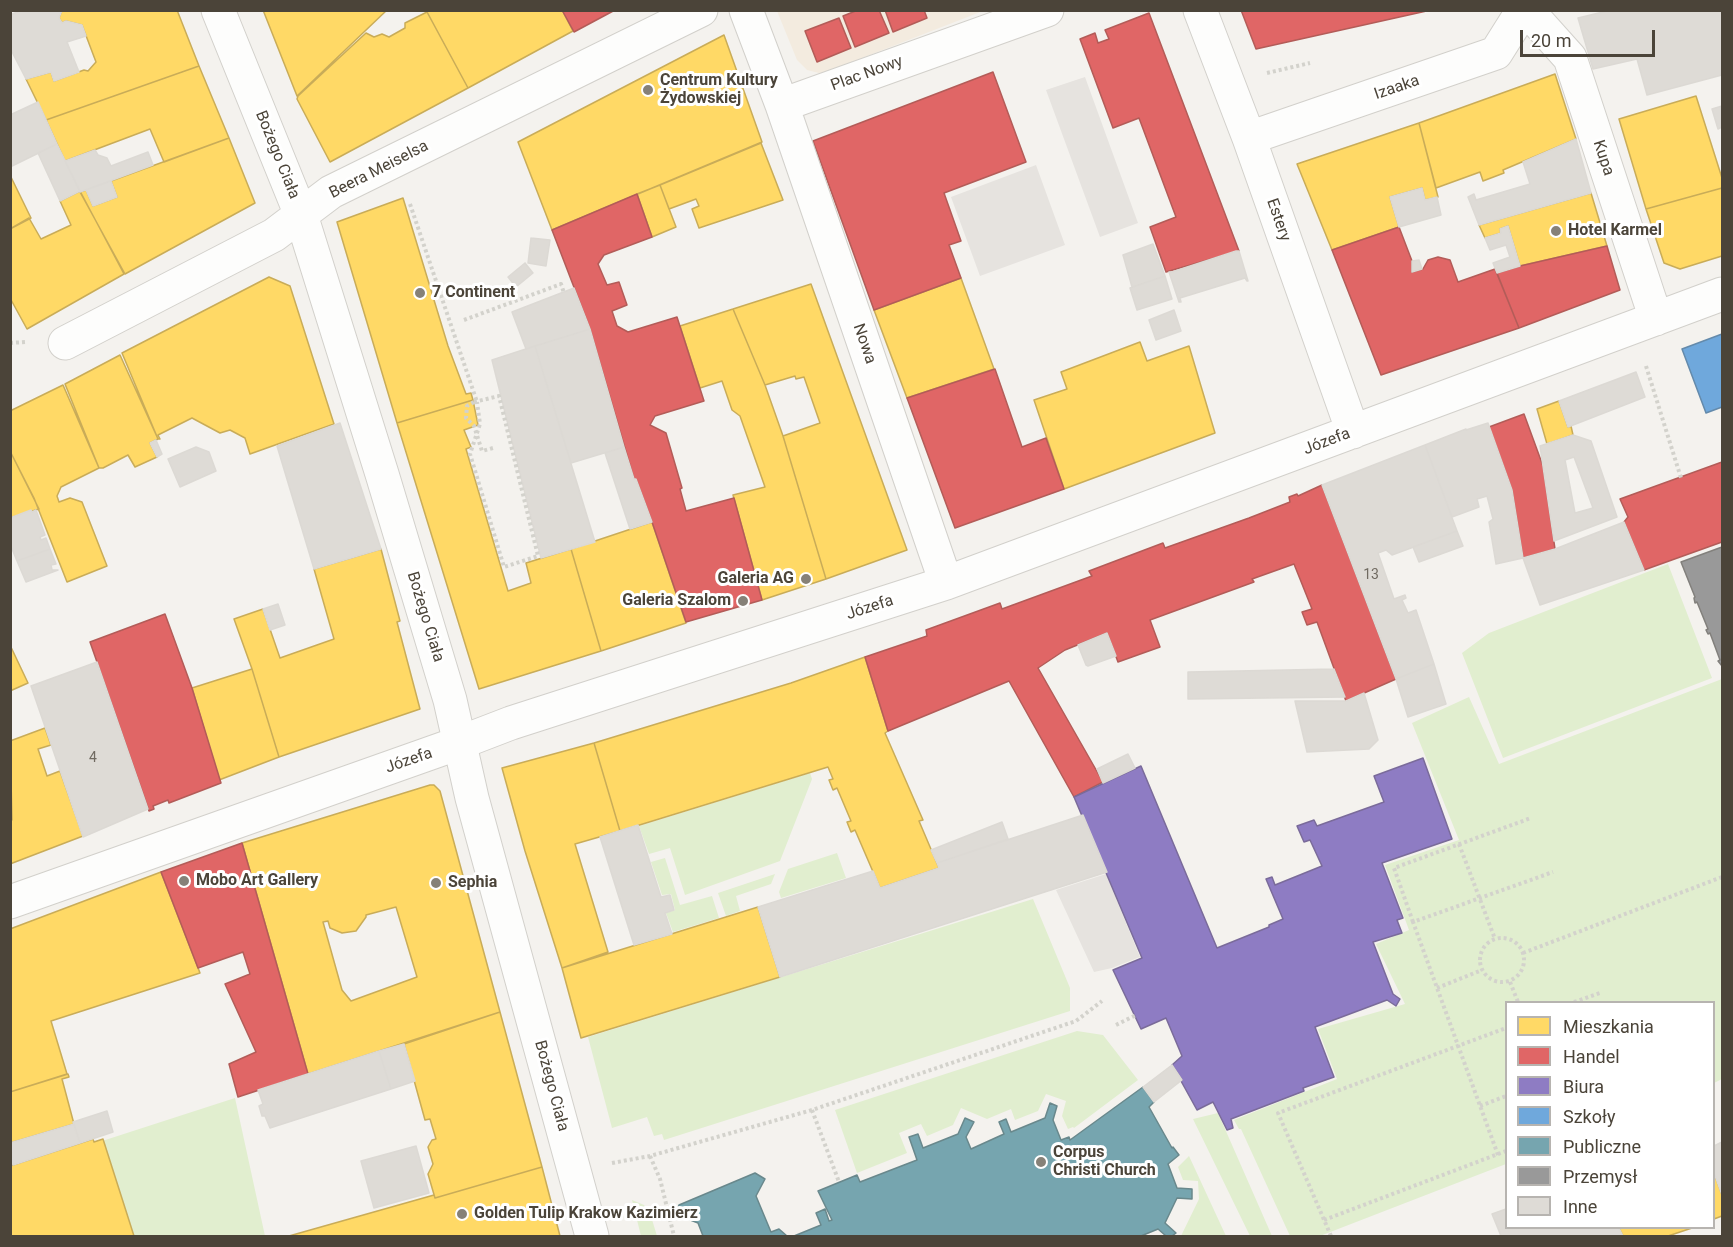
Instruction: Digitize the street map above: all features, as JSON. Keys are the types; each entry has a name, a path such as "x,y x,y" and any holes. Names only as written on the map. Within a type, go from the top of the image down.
{"street":[{"name":"Bożego Ciała","path":"218,10 301,215 386,485 450,700 472,798 592,1236"},
{"name":"Beera Meiselsa","path":"65,343 274,235 331,192 701,10"},
{"path":"746,10 782,105"},
{"name":"Plac Nowy","path":"782,105 1047,10"},
{"name":"Estery","path":"1200,10 1249,138 1353,432"},
{"name":"Izaaka","path":"1249,138 1496,53 1525,10"},
{"name":"Kupa","path":"1525,10 1570,58 1656,319"},
{"name":"Nowa","path":"782,105 946,583"},
{"name":"Józefa","path":"10,902 511,723 946,583 1722,294"}],"path":[{"path":"1266,73 1310,63"},
{"path":"410,204 475,402 480,424 470,454 504,567 538,556 499,396 475,402 467,406 465,412 466,418 474,426 482,451 493,448"},
{"path":"464,320 561,284 564,292"},
{"path":"10,343 25,340"},
{"path":"1645,363 1680,478"},
{"path":"1498,1155 1394,868 1532,818"},
{"path":"1459,844 1495,939"},
{"path":"1413,922 1553,872"},
{"path":"1523,953 1722,877"},
{"path":"1495,939 1513,940 1523,953 1525,958 1521,973 1510,982 1495,982 1488,978 1482,970 1479,958 1481,951 1486,944 1495,939"},
{"path":"1437,988 1482,970"},
{"path":"1510,982 1518,1001"},
{"path":"1577,1001 1600,993"},
{"path":"618,1162 651,1156 812,1110 1076,1020 1102,1001"},
{"path":"1116,1025 1136,1015"},
{"path":"1331,1236 1278,1113 1505,1028"},
{"path":"1480,1106 1505,1096"},
{"path":"812,1110 838,1182"},
{"path":"1324,1220 1505,1152"},
{"path":"651,1156 660,1179 674,1236"}],"shaded area":[{"path":"777,11 983,11 819,73 807,70 797,60"},
{"path":"1085,77 1138,223 1100,237 1046,90"},
{"path":"1036,165 1065,245 980,276 951,197"},
{"path":"1106,874 1140,957 1094,972 1056,890"}],"green space":[{"path":"1668,564 1712,678 1503,758 1462,653 1489,633"},
{"path":"1722,679 1722,1079 1715,1082 1715,1001 1505,1001 1505,1164 1320,1236 1290,1236 1241,1129 1234,1120 1337,1079 1318,1029 1405,1004 1376,944 1409,930 1385,865 1459,840 1412,723 1469,697 1499,764"},
{"path":"810,773 812,779 780,861 685,895 670,848 649,854 639,826"},
{"path":"837,853 846,878 781,898 779,892 788,869"},
{"path":"665,858 680,905 712,896 719,918 673,932 666,913 675,910 671,894 662,895 651,862"},
{"path":"775,874 771,884 736,896 740,911 726,916 718,893"},
{"path":"1033,899 1070,988 1070,1011 664,1140 662,1134 654,1136 647,1117 612,1128 588,1037"},
{"path":"1077,1031 1103,1035 1138,1080 1074,1128 1068,1129 1062,1116 1066,1101 1046,1094 1038,1111 1015,1120 1011,1109 987,1119 961,1108 953,1125 927,1136 921,1124 899,1133 907,1153 857,1173 835,1110"},
{"path":"235,1098 265,1236 122,1236 96,1143"},
{"path":"1218,1113 1272,1236 1250,1236 1193,1119"},
{"path":"1189,1156 1226,1236 1181,1236 1199,1199 1198,1181 1183,1180 1178,1167"},
{"path":"632,1200 644,1205 650,1213 657,1236 641,1236"}],"building: Mieszkania":[{"path":"62,10 177,10 199,66 46,120 26,79 51,72 54,81 84,70 88,71 96,62 82,25 66,21 62,23 59,18"},
{"path":"263,10 387,10 297,96"},
{"path":"426,10 562,10 573,31 468,88"},
{"path":"427,12 468,88 330,162 297,99 298,96 366,33 374,37 382,34 389,37 405,28 405,23"},
{"path":"724,35 762,142 552,230 518,142"},
{"path":"199,66 229,138 164,162 150,129 65,161 46,120"},
{"path":"1555,74 1576,139 1483,181 1480,172 1436,188 1419,123"},
{"path":"1696,96 1722,178 1722,188 1646,209 1619,119"},
{"path":"1419,123 1438,197 1425,200 1422,188 1390,197 1399,227 1332,250 1297,164"},
{"path":"229,138 255,203 125,274 80,192 86,190 93,206 117,197 111,181"},
{"path":"761,143 783,200 699,228 692,209 699,206 696,199 669,209 660,185"},
{"path":"10,175 31,218 10,229"},
{"path":"660,185 676,227 652,237 637,194"},
{"path":"1722,188 1722,256 1680,269 1664,263 1646,209"},
{"path":"80,191 124,274 27,329 10,298 10,229 29,218 41,239 71,225 60,201"},
{"name":"Hotel Karmel","path":"1591,193 1607,246 1520,266 1508,226 1500,229 1501,233 1485,238 1479,225"},
{"path":"403,198 448,346 466,394 471,393 473,400 397,423 337,222"},
{"path":"269,277 290,286 334,424 250,454 245,438 230,430 220,433 192,418 158,435 160,439 158,439 122,353"},
{"path":"961,278 994,369 907,398 874,310"},
{"path":"811,284 907,550 826,579 783,436 820,423 804,377 796,379 795,376 765,385 733,309"},
{"path":"733,309 765,385 783,436 826,579 762,600 733,495 765,487 740,416 732,410 722,381 700,388 680,326"},
{"path":"1140,342 1147,361 1189,346 1215,433 1064,489 1034,400 1067,389 1061,372"},
{"path":"120,355 158,439 150,443 157,457 135,467 128,455 99,468 65,384"},
{"path":"63,385 99,468 61,487 57,496 59,502 70,498 82,502 107,566 67,582 34,498 10,451 10,411"},
{"path":"473,400 478,425 464,430 471,447 466,449 508,591 531,583 526,563 571,549 601,651 479,689 397,423"},
{"path":"1559,401 1573,435 1547,444 1537,409"},
{"path":"10,451 39,509 10,518"},
{"path":"652,522 686,623 601,651 571,549"},
{"path":"381,549 420,709 279,757 234,619 263,609 280,658 334,639 314,569"},
{"path":"10,645 28,683 10,691"},
{"path":"865,657 888,731 885,733 923,820 919,821 939,868 880,888 855,830 851,832 847,822 851,821 837,788 833,790 829,780 833,779 828,767 620,831 594,743 791,683"},
{"path":"252,669 279,757 219,780 192,688"},
{"path":"45,728 51,745 38,749 47,776 60,771 83,836 10,864 10,820 12,820 10,741"},
{"path":"594,743 620,831 575,844 608,952 562,968 525,851 502,768"},
{"path":"434,785 440,791 500,1012 308,1074 242,843","holes":["396,907 417,977 351,1001 342,990 323,922 328,921 330,928 342,933 356,931 366,915"]},
{"path":"161,872 200,973 51,1021 67,1074 10,1092 10,929"},
{"path":"758,907 780,977 581,1038 562,968"},
{"path":"500,1012 542,1167 435,1198 428,1174 433,1164 428,1147 432,1140 436,1139 430,1119 425,1120 404,1044"},
{"path":"68,1074 69,1077 62,1079 74,1124 10,1143 10,1092"},
{"path":"93,1139 94,1142 103,1139 134,1236 10,1236 10,1166"},
{"name":"Golden Tulip Krakow Kazimierz","path":"542,1167 560,1236 289,1236 434,1195 435,1198"},
{"path":"1715,1176 1722,1195 1722,1216 1715,1219"},
{"path":"1620,1229 1689,1229 1668,1236 1623,1236"}],"building: Handel":[{"path":"562,10 615,10 574,32"},
{"path":"858,10 879,10 889,33 855,47 843,16"},
{"path":"885,10 924,10 927,18 893,32"},
{"path":"1241,10 1431,10 1256,49"},
{"path":"1149,13 1239,251 1166,272 1150,227 1176,217 1139,118 1113,128 1080,39 1095,33 1098,43 1109,39 1105,30"},
{"path":"839,18 851,48 817,62 805,31"},
{"path":"993,72 1026,162 944,193 961,241 949,245 961,278 874,310 813,141"},
{"path":"637,194 652,237 604,255 598,264 607,285 619,282 627,305 612,311 617,326 628,332 677,317 704,401 655,416 650,425 666,433 682,488 680,489 686,511 734,498 762,600 686,622 652,522 636,479 634,479 590,329 552,230"},
{"path":"1399,227 1412,261 1412,272 1423,269 1428,260 1438,257 1450,260 1458,282 1495,269 1519,328 1381,375 1332,250"},
{"path":"1607,246 1620,290 1519,328 1497,273"},
{"path":"995,369 1022,447 1046,438 1064,489 955,528 907,398"},
{"path":"1524,414 1543,466 1555,549 1523,558 1512,490 1489,427"},
{"path":"1722,462 1722,542 1644,570 1624,522 1628,517 1620,499"},
{"path":"1322,485 1396,679 1346,701 1317,622 1307,625 1302,612 1312,609 1294,564 1252,579 1254,582 1150,620 1160,647 1118,662 1107,633 1065,650 1038,668 1103,782 1074,797 1009,681 888,731 865,657 927,636 926,630 1000,603 1002,609 1092,576 1089,571 1163,543 1165,548 1249,518 1290,502 1289,497 1297,494 1298,496"},
{"path":"165,614 192,688 221,783 169,803 168,800 153,806 154,809 149,811 90,642"},
{"path":"242,843 308,1074 238,1097 229,1064 256,1052 225,984 250,974 243,952 198,968 161,872"}],"building: Biura":[{"path":"1423,758 1452,839 1382,863 1403,918 1397,920 1402,933 1373,942 1393,994 1400,999 1396,1006 1387,1000 1315,1027 1334,1077 1231,1119 1233,1128 1227,1130 1213,1102 1197,1110 1172,1065 1182,1056 1166,1018 1141,1029 1113,970 1142,958 1074,797 1141,766 1217,948 1283,919 1266,879 1272,877 1275,885 1322,866 1310,840 1304,842 1297,826 1314,820 1317,826 1384,802 1374,776"}],"building: Szkoły":[{"path":"1722,334 1722,407 1706,413 1682,349"}],"building: Publiczne":[{"name":"Corpus Christi Church","path":"1143,1087 1154,1102 1149,1107 1172,1148 1179,1155 1168,1164 1177,1188 1192,1189 1192,1199 1177,1198 1165,1223 1176,1233 1172,1236 1166,1236 1158,1229 1141,1236 794,1236 821,1225 816,1213 825,1209 829,1221 832,1220 818,1191 857,1175 860,1182 917,1160 909,1137 918,1134 923,1148 958,1134 965,1118 974,1122 966,1137 971,1149 1004,1134 999,1122 1006,1119 1011,1132 1045,1118 1050,1103 1057,1106 1053,1120 1061,1140 1069,1137 1070,1140"},
{"path":"755,1173 765,1179 756,1196 771,1232 779,1229 787,1236 703,1236 698,1223 675,1214 679,1205"}],"building: Przemysł":[{"path":"1722,547 1722,666 1718,661 1720,660 1710,633 1708,634 1706,630 1708,629 1697,602 1695,603 1695,597 1681,562"}],"building: Inne":[{"path":"22,10 62,10 59,18 62,23 66,21 82,25 86,36 67,42 79,72 54,81 51,72 26,79 10,48 10,15"},
{"path":"1611,10 1722,10 1722,75 1647,95 1637,59 1593,69 1578,18"},
{"path":"38,102 57,144 10,167 10,115"},
{"path":"1722,106 1722,127 1718,129 1712,109"},
{"path":"1576,139 1591,193 1479,225 1468,197 1474,194 1476,200 1530,184 1523,162"},
{"path":"57,144 80,191 60,201 38,153"},
{"path":"95,150 98,155 107,158 111,166 148,152 153,165 80,192 65,161"},
{"path":"111,181 117,197 93,206 86,190"},
{"path":"1422,188 1425,200 1437,197 1441,215 1399,227 1390,197"},
{"path":"1508,226 1520,266 1497,273 1493,263 1510,257 1506,245 1490,250 1485,238 1501,233 1500,229"},
{"path":"531,238 550,240 546,266 528,263"},
{"path":"1153,244 1165,276 1132,287 1123,255"},
{"path":"1239,251 1248,281 1245,278 1180,298 1181,302 1179,302 1169,272"},
{"path":"1419,260 1422,269 1412,272 1412,261"},
{"path":"525,263 533,273 516,287 508,277"},
{"path":"1165,276 1172,299 1137,310 1130,288"},
{"path":"574,288 590,329 526,349 512,312"},
{"path":"1174,310 1181,331 1156,340 1149,320"},
{"path":"590,329 624,447 571,463 535,346"},
{"path":"535,346 595,542 541,558 492,360"},
{"path":"1636,372 1645,397 1568,427 1559,401"},
{"path":"340,423 381,549 314,569 277,446"},
{"path":"1488,423 1512,490 1523,558 1496,564 1489,522 1493,519 1487,496 1477,499 1479,507 1452,517 1425,445"},
{"path":"1573,435 1591,441 1617,517 1554,541 1540,446","holes":["1574,457 1593,508 1575,513 1565,460"]},
{"path":"156,440 162,454 157,457 150,443"},
{"path":"1425,445 1457,531 1392,555 1386,550 1378,553 1394,599 1405,595 1406,598 1402,600 1408,613 1416,610 1434,664 1396,679 1322,485"},
{"path":"196,447 209,452 216,471 180,487 168,459"},
{"path":"624,447 634,479 636,479 652,522 630,529 605,453"},
{"path":"31,510 32,512 36,510 45,535 40,537 41,540 46,538 50,549 17,561 10,544 10,518"},
{"path":"1624,522 1644,570 1540,605 1523,558 1555,549"},
{"path":"1457,531 1463,546 1419,562 1413,547"},
{"path":"50,549 56,564 51,565 52,570 58,570 26,582 17,561"},
{"path":"278,604 285,625 270,630 263,609"},
{"path":"1107,633 1116,656 1086,665 1078,645"},
{"path":"97,662 148,809 83,837 31,686"},
{"path":"1434,664 1446,704 1408,717 1396,679"},
{"path":"1334,669 1345,697 1188,699 1188,672"},
{"path":"1364,693 1378,740 1369,749 1307,752 1295,701 1346,701"},
{"path":"1128,754 1135,768 1103,783 1097,769"},
{"path":"1083,815 1107,872 780,977 758,907 873,871 880,888 939,868 937,863"},
{"path":"1002,822 1008,839 937,863 931,850"},
{"path":"638,825 661,897 670,895 674,910 665,913 672,934 634,945 600,837"},
{"path":"404,1044 415,1081 391,1089 379,1051"},
{"path":"379,1051 391,1089 270,1128 265,1116 262,1116 259,1106 263,1104 258,1090"},
{"path":"1172,1065 1182,1080 1154,1102 1143,1087"},
{"path":"107,1111 113,1132 80,1143 73,1122"},
{"path":"74,1124 80,1143 13,1165 10,1143"},
{"path":"1722,1142 1722,1195 1715,1176 1715,1146"},
{"path":"416,1146 429,1193 374,1208 361,1161"},
{"path":"1505,1209 1505,1229 1620,1229 1623,1236 1501,1236 1492,1214"}],"place":[{"name":"Centrum Kultury Żydowskiej","path":"648,90"},
{"name":"Hotel Karmel","path":"1556,231"},
{"name":"7 Continent","path":"420,293"},
{"name":"Galeria AG","path":"806,579"},
{"name":"Galeria Szalom","path":"743,601"},
{"name":"Mobo Art Gallery","path":"184,881"},
{"name":"Sephia","path":"436,883"},
{"name":"Corpus Christi Church","path":"1041,1162"},
{"name":"Golden Tulip Krakow Kazimierz","path":"462,1214"}]}
